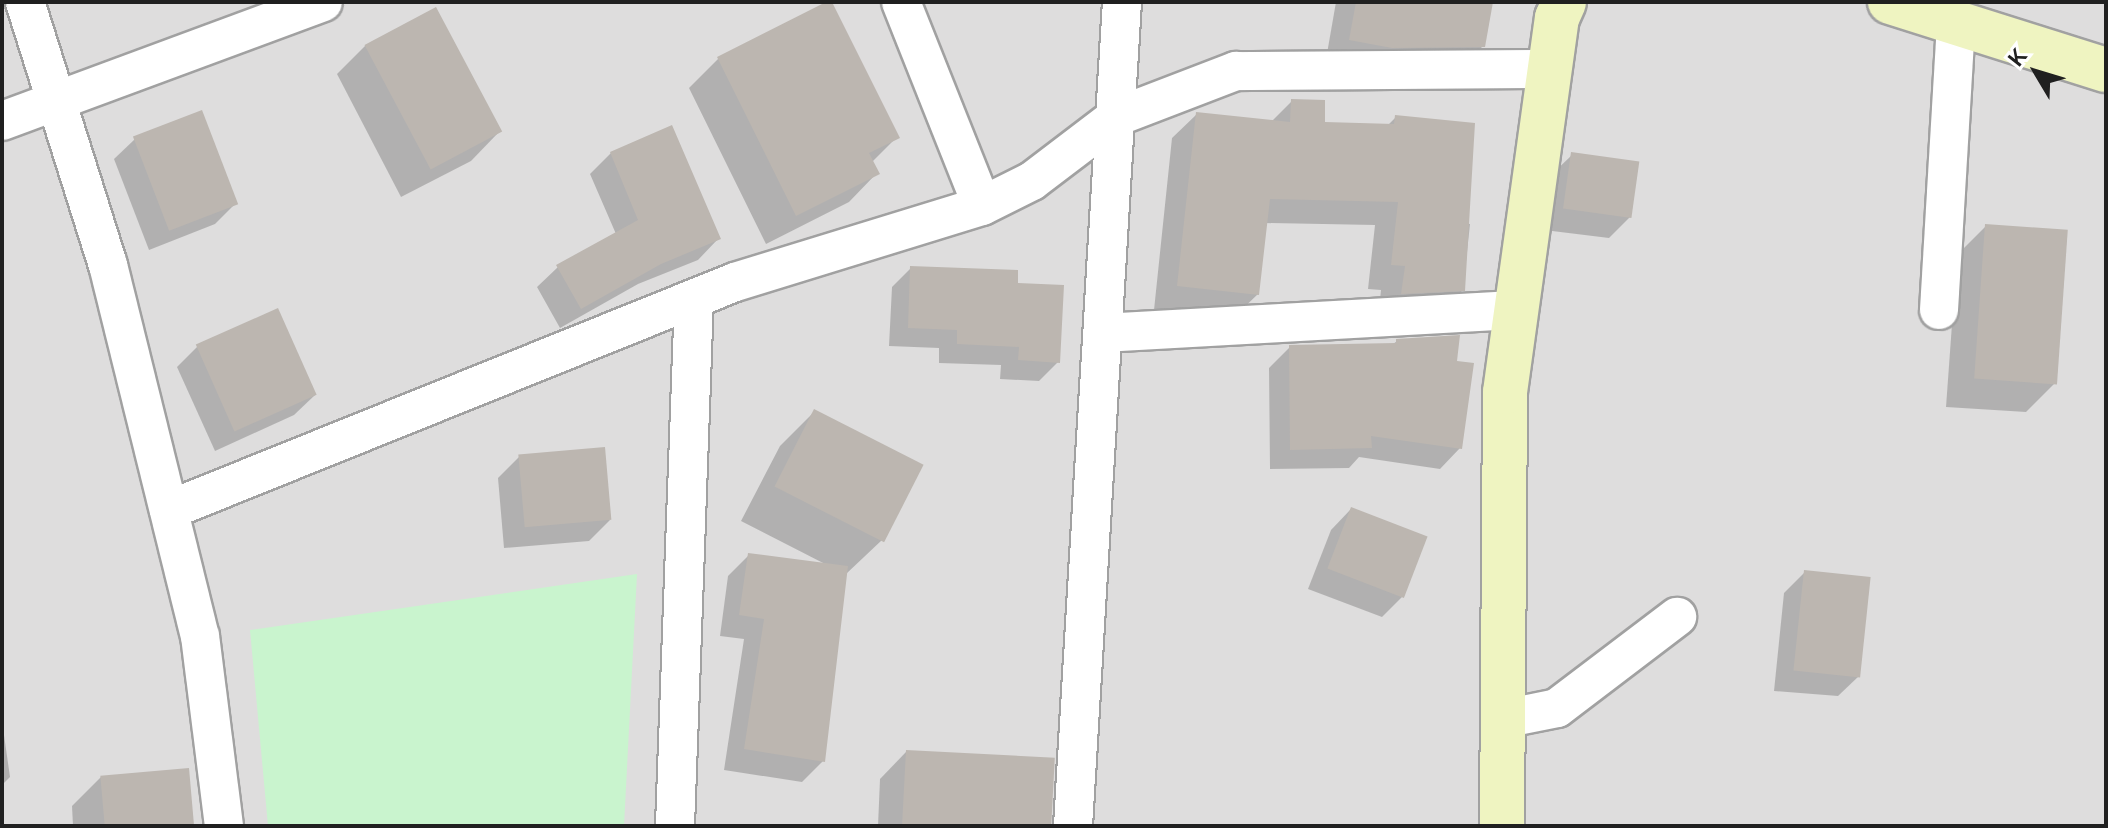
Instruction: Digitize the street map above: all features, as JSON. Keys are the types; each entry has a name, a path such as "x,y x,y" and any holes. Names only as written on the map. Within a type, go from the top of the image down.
{"street":[{"path":"25,2 108,265 200,636 224,826"},
{"path":"2,121 57,104 323,2"},
{"path":"901,2 982,206"},
{"path":"1073,826 1122,2"},
{"path":"1502,826 1505,392 1550,69 1564,2"},
{"path":"1890,2 2106,70"},
{"path":"1939,310 1956,24"},
{"path":"169,510 694,299 982,206 1032,181 1116,117 1236,71 1550,69"},
{"path":"675,826 694,299"},
{"path":"1103,333 1517,310"},
{"path":"1503,719 1557,708 1677,617"}],"shaded area":[{"path":"2,2 2106,2 2106,826 2,826"}],"green space":[{"path":"637,574 624,826 268,826 250,630"}],"building":[{"path":"826,2 832,2 900,138 869,153 880,174 796,216 717,57"},
{"path":"1356,2 1493,2 1485,47 1392,48 1349,40"},
{"path":"436,7 502,131 431,170 364,45"},
{"path":"1291,99 1325,100 1325,122 1394,124 1395,115 1475,123 1465,291 1401,294 1405,266 1391,265 1398,202 1270,199 1259,295 1177,286 1196,112 1290,122"},
{"path":"202,110 238,204 169,231 133,137"},
{"path":"672,125 721,239 661,264 581,309 556,265 638,220 610,152"},
{"path":"1571,152 1639,162 1631,218 1563,208"},
{"path":"1985,224 2068,230 2057,384 1974,379"},
{"path":"910,266 1018,270 1018,283 1064,285 1060,363 1018,360 1019,347 957,344 957,330 908,328"},
{"path":"278,308 317,395 234,431 196,345"},
{"path":"1460,335 1457,361 1474,363 1462,449 1371,436 1372,448 1290,450 1289,345 1396,343 1396,339"},
{"path":"814,409 924,465 884,542 775,487"},
{"path":"605,447 611,520 525,527 518,455"},
{"path":"1351,507 1428,536 1404,598 1327,569"},
{"path":"748,553 848,566 825,762 744,749 764,619 739,615"},
{"path":"1804,570 1871,577 1860,677 1793,670"},
{"path":"906,750 1055,758 1051,826 902,826"},
{"path":"189,768 194,826 105,826 100,776"}]}
